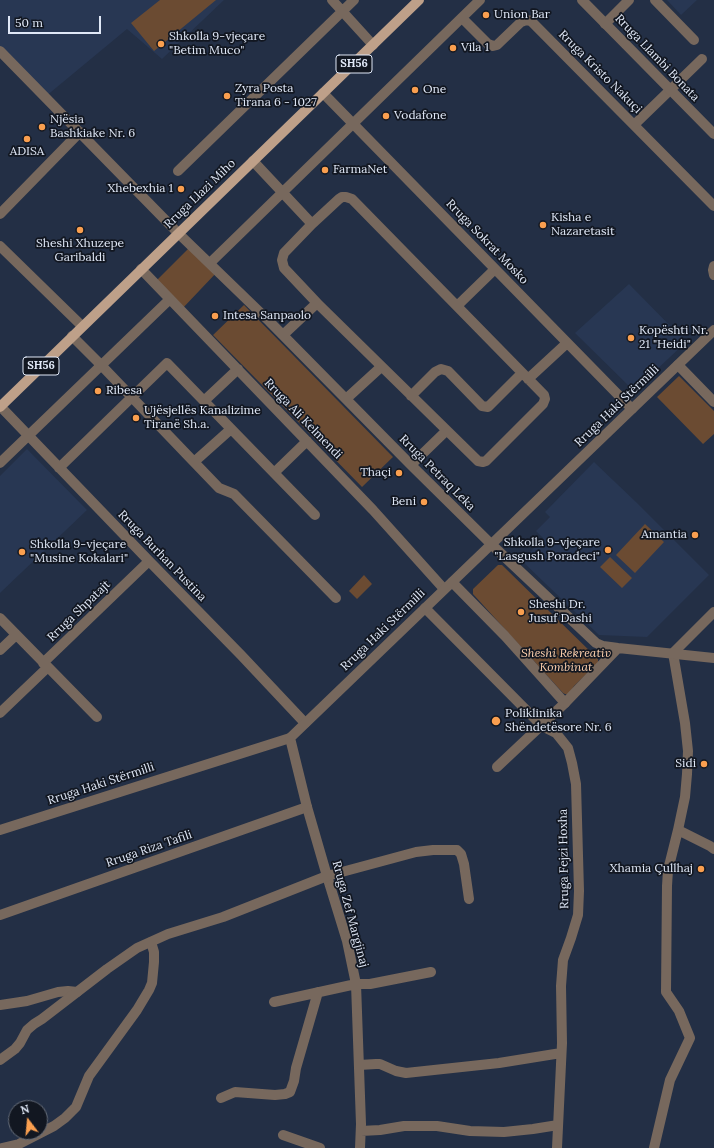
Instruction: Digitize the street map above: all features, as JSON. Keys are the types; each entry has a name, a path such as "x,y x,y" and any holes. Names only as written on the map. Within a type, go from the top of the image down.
{"main road":[{"name":"Rruga Llazi Miho","path":"0,407 419,0"}],"street":[{"path":"332,0 373,45"},
{"path":"178,171 354,0"},
{"path":"210,263 480,0"},
{"name":"Rruga Llambi Bonata","path":"582,0 714,134"},
{"path":"606,24 629,0"},
{"path":"655,0 694,40"},
{"name":"Rruga Kristo Nakuçi","path":"462,18 488,44 492,46 497,45 521,22 526,20 531,21 714,206"},
{"name":"Rruga Petraq Leka","path":"0,51 178,233 283,335 411,465 491,544 590,638 603,646 714,658"},
{"path":"634,125 702,59"},
{"name":"Rruga Sokrat Mosko","path":"323,93 632,410"},
{"path":"0,214 80,132"},
{"path":"253,161 312,224"},
{"path":"346,197 352,199 544,395 544,402 486,461 478,461 317,303 284,268 282,260 284,253 312,224 339,199 346,197"},
{"path":"2,252 82,326"},
{"path":"714,266 714,275"},
{"name":"Rruga Ali Kelmendi","path":"141,269 448,586 505,636 565,703"},
{"path":"457,306 495,270"},
{"path":"0,463 170,299"},
{"path":"283,335 317,303"},
{"name":"Rruga Haki Stërmilli","path":"0,830 290,738 714,330"},
{"path":"72,336 219,488 234,494 336,598"},
{"path":"411,396 435,372 441,369 448,371 482,406 488,407 567,343"},
{"path":"59,468 167,363 315,516"},
{"path":"678,365 714,402"},
{"path":"346,400 381,367"},
{"path":"204,401 238,369"},
{"name":"Rruga Burhan Pustina","path":"0,407 29,435 305,723"},
{"path":"194,462 231,429"},
{"path":"411,465 446,431"},
{"path":"274,473 307,442"},
{"name":"Rruga Shpatajt","path":"0,713 149,561"},
{"name":"Rruga Fejzi Hoxha","path":"425,608 542,726 556,733 568,748 572,763 576,784 579,891 578,915 564,960 561,986 561,1053 557,1148"},
{"path":"654,1148 670,1080 690,1038 679,1011 666,992 666,886 668,870 685,797 688,751 685,723 673,653 714,612"},
{"path":"0,618 96,717"},
{"path":"0,650 16,635"},
{"path":"497,767 542,726 618,648"},
{"name":"Rruga Zef Margjinaj","path":"290,738 307,807 347,941 356,984 361,1131 360,1148"},
{"name":"Rruga Riza Tafili","path":"0,915 307,807"},
{"path":"678,830 714,849"},
{"path":"0,1060 15,1049 27,1030 34,1024 137,948 168,934 223,917 327,876 416,852 456,850 461,854 464,864 469,899"},
{"path":"2,1148 19,1144 49,1129 65,1118 76,1107 89,1076 137,1010 152,984 154,952 151,942"},
{"path":"274,1002 356,984 370,984 431,972"},
{"path":"0,1005 27,1001 58,992 77,992"},
{"path":"221,1098 235,1092 275,1095 290,1092 318,992"},
{"path":"358,1065 380,1064 396,1072 406,1073 499,1063 561,1053"},
{"path":"361,1131 380,1130 404,1126 437,1126 470,1131 504,1132 558,1125"},
{"path":"283,1136 320,1148"}],"shaded area":[{"path":"0,0 224,0 162,59 127,29 45,97 0,51"},
{"path":"667,0 697,0 681,15"},
{"name":"Kopështi Nr. 21 \"Heidi\"","path":"629,284 686,342 634,391 575,333"},
{"name":"Shkolla 9-vjeçare \"Musine Kokalari\"","path":"27,449 87,510 0,593 0,476"},
{"name":"Shkolla 9-vjeçare \"Lasgush Poradeci\"","path":"594,462 709,575 647,637 599,635 522,561 543,538 536,531 550,517 545,512"}],"green space":[{"path":"160,0 216,0 154,51 131,23"},
{"path":"191,246 218,271 181,310 154,283"},
{"path":"244,305 393,457 362,487 213,335"},
{"path":"679,376 714,411 714,434 703,444 657,397"},
{"path":"645,524 664,542 635,573 616,555"},
{"path":"610,557 632,578 622,588 600,567"},
{"name":"Sheshi Rekreativ Kombinat","path":"498,565 502,565 598,659 598,663 574,686 569,694 563,693 473,594 473,589"},
{"path":"364,575 372,584 357,599 349,591"}],"place":[{"name":"Union Bar","path":"486,15"},
{"name":"Shkolla 9-vjeçare \"Betim Muco\"","path":"161,44"},
{"name":"Vila 1","path":"453,48"},
{"name":"One","path":"415,90"},
{"name":"Zyra Posta Tirana 6 - 1027","path":"227,96"},
{"name":"Vodafone","path":"386,116"},
{"name":"Njësia Bashkiake Nr. 6","path":"42,127"},
{"name":"ADISA","path":"27,139"},
{"name":"FarmaNet","path":"325,170"},
{"name":"Xhebexhia 1","path":"181,189"},
{"name":"Kisha e Nazaretasit","path":"543,225"},
{"name":"Sheshi Xhuzepe Garibaldi","path":"80,230"},
{"name":"Intesa Sanpaolo","path":"215,316"},
{"name":"Kopështi Nr. 21 \"Heidi\"","path":"631,338"},
{"name":"Ribesa","path":"98,391"},
{"name":"Ujësjellës Kanalizime Tiranë Sh.a.","path":"136,418"},
{"name":"Thaçi","path":"399,473"},
{"name":"Beni","path":"424,502"},
{"name":"Amantia","path":"695,535"},
{"name":"Shkolla 9-vjeçare \"Lasgush Poradeci\"","path":"608,550"},
{"name":"Shkolla 9-vjeçare \"Musine Kokalari\"","path":"22,552"},
{"name":"Sheshi Dr. Jusuf Dashi","path":"521,612"},
{"name":"Poliklinika Shëndetësore Nr. 6","path":"496,721"},
{"name":"Sidi","path":"704,764"},
{"name":"Xhamia Çullhaj","path":"701,869"}]}
